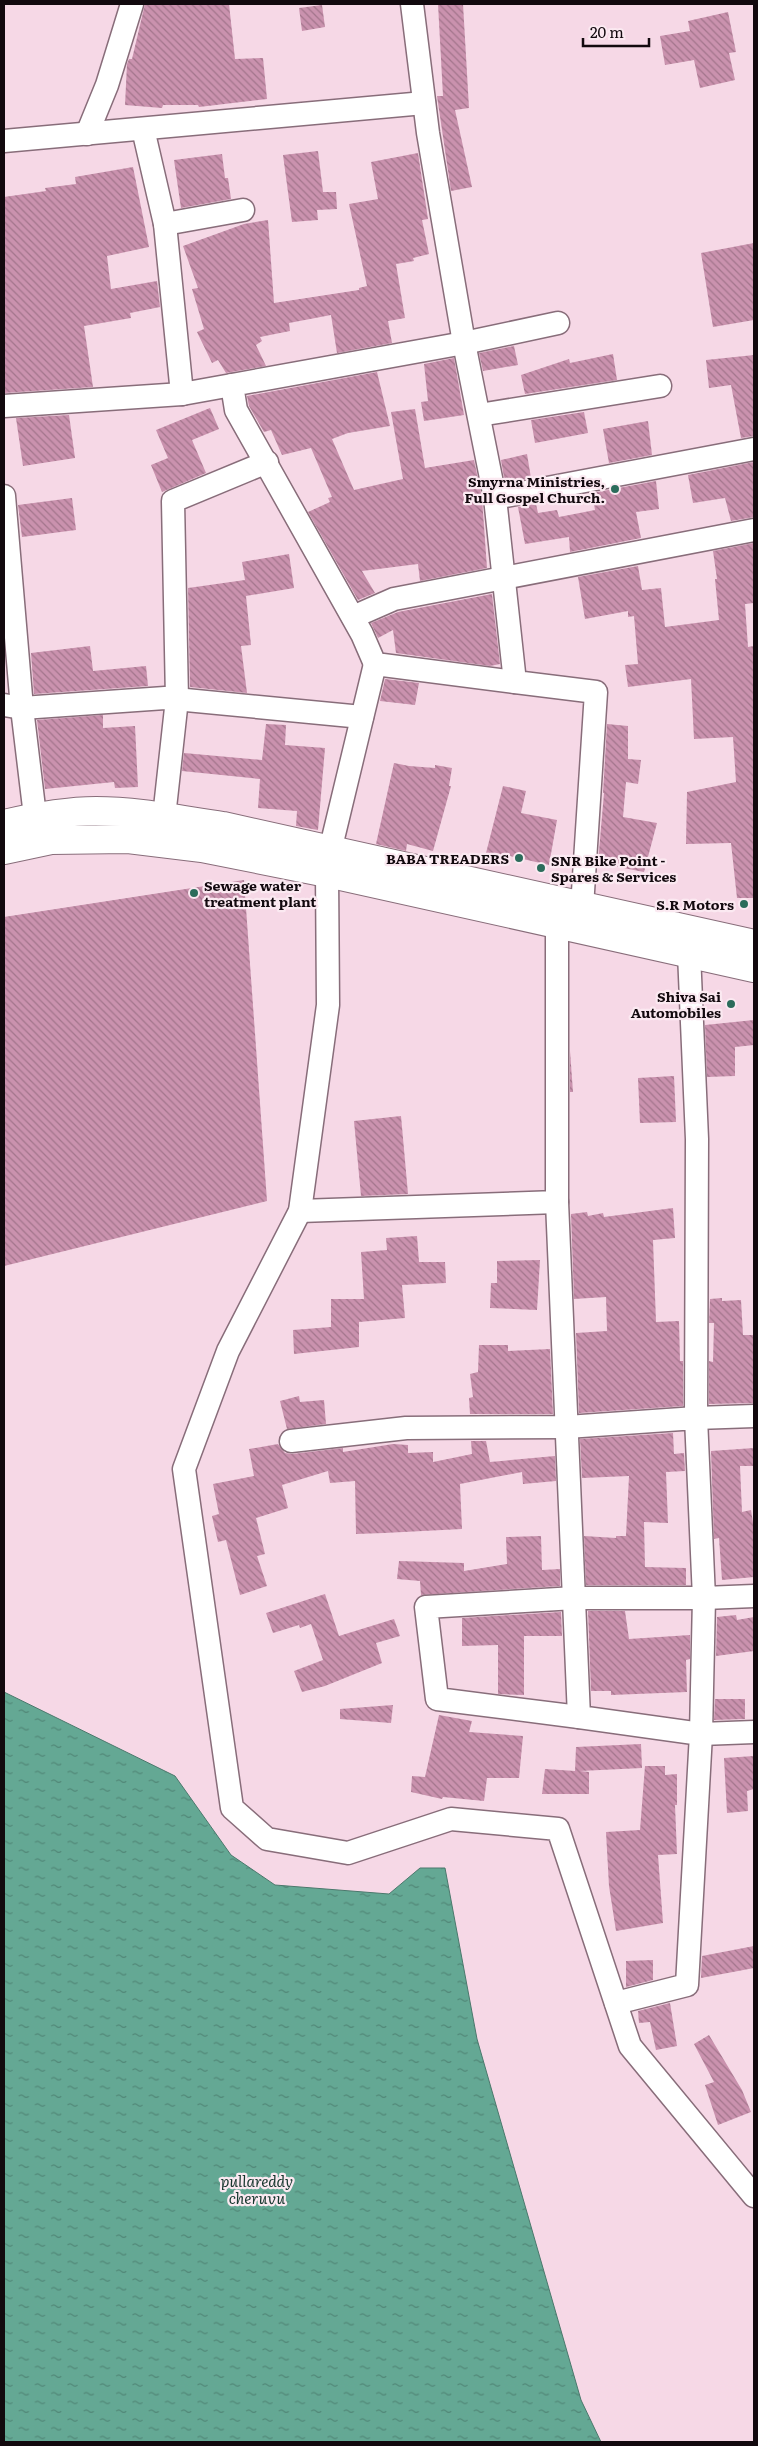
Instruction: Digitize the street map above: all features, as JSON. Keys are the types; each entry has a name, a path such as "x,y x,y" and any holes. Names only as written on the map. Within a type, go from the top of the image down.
{"main road":[{"path":"4,824 35,816 96,811 164,817 223,826 328,862 557,924 754,968"},
{"path":"4,850 51,840 128,839 328,862 582,907 754,944"}],"street":[{"path":"87,134 107,85 132,4"},
{"path":"412,4 424,103 464,343 495,498 515,682"},
{"path":"4,141 424,103"},
{"path":"143,129 165,224 182,394"},
{"path":"165,224 243,210"},
{"path":"4,406 182,394 464,343 558,323"},
{"path":"232,385 236,410 353,617 375,664 328,862 328,1005 300,1211 228,1351 184,1470 232,1808 267,1839 348,1853 451,1819 558,1829 630,2046 754,2196"},
{"path":"479,415 660,386"},
{"path":"495,498 754,449"},
{"path":"164,817 176,699 173,501 267,462"},
{"path":"4,496 13,706 35,816"},
{"path":"353,617 394,599 754,530"},
{"path":"375,664 596,692 582,907"},
{"path":"13,706 165,698 362,717"},
{"path":"557,924 557,1202 575,1598 578,1718"},
{"path":"616,2003 687,1985 701,1734 704,1598 696,1418 697,1139 689,953"},
{"path":"300,1211 557,1202"},
{"path":"292,1442 406,1428 567,1427 754,1416"},
{"path":"754,1596 575,1598 426,1607 437,1699 701,1734 754,1732"}],"water":[{"name":"pullareddy cheruvu","path":"4,1692 175,1776 231,1855 275,1885 389,1894 420,1868 445,1868 477,2039 581,2400 601,2442 4,2442"}],"building":[{"path":"145,4 229,4 235,59 263,58 267,99 199,107 198,105 163,105 162,108 125,105 127,64 129,59 132,59"},
{"path":"438,4 463,4 469,108 455,110 472,187 451,191 437,96 443,96"},
{"path":"322,5 325,27 302,31 299,8"},
{"path":"728,12 736,52 729,53 735,80 700,88 694,60 665,65 660,36 690,31 688,21"},
{"path":"318,151 323,192 336,192 337,209 317,210 318,220 292,222 283,155"},
{"path":"418,153 428,219 422,220 429,254 413,258 414,261 396,264 405,318 388,321 392,343 337,353 331,315 289,323 290,331 260,337 262,341 256,345 266,366 226,373 218,360 212,363 197,332 204,329 192,289 198,288 183,246 244,224 268,220 274,303 359,290 359,288 367,286 349,204 378,199 371,162"},
{"path":"222,154 225,178 228,178 231,199 181,208 174,160"},
{"path":"133,167 149,247 107,256 111,289 157,281 160,307 130,313 131,318 84,326 93,387 4,393 4,197 46,191 45,188 76,184 75,177"},
{"path":"754,243 754,320 713,327 701,253"},
{"path":"514,346 518,365 483,371 479,353"},
{"path":"613,354 617,380 525,394 521,375 569,359 570,363"},
{"path":"754,355 754,436 741,438 731,385 709,388 706,360"},
{"path":"454,358 464,415 424,421 421,402 428,401 424,364"},
{"path":"377,372 390,426 348,433 332,439 354,490 403,479 391,412 415,409 425,468 474,460 482,498 487,568 420,581 418,564 362,571 375,593 358,600 308,512 330,502 328,498 332,497 311,448 282,455 271,430 264,432 249,406 247,396"},
{"path":"210,408 219,429 192,440 206,473 162,492 151,465 168,458 156,430"},
{"path":"584,412 588,433 535,443 531,420"},
{"path":"69,415 75,458 23,466 16,418"},
{"path":"648,421 652,455 609,463 603,429"},
{"path":"527,454 531,478 505,483 501,460"},
{"path":"754,462 754,517 731,521 725,498 693,503 688,475"},
{"path":"656,481 659,509 636,512 641,538 570,552 569,537 525,544 518,507 536,504 538,513 557,510 559,517 595,510 592,493"},
{"path":"72,498 76,530 22,537 18,505"},
{"path":"754,543 754,603 745,604 748,647 754,646 754,898 737,898 731,843 686,844 687,792 736,782 733,737 694,739 691,679 628,687 625,665 638,664 634,616 628,617 628,611 585,619 578,577 638,566 642,590 661,588 665,627 719,620 715,579 717,579 713,551"},
{"path":"289,554 294,588 246,596 251,645 241,646 247,693 190,687 188,588 245,580 242,562"},
{"path":"492,594 500,664 490,666 396,653 393,630 378,638 371,623 398,612"},
{"path":"90,646 93,671 146,666 148,686 34,694 31,653"},
{"path":"385,679 419,683 415,705 380,701"},
{"path":"103,715 103,728 135,726 138,787 115,788 114,782 45,789 37,720"},
{"path":"266,724 286,725 285,745 325,748 318,830 296,826 297,811 258,808 260,779 182,771 184,753 262,760"},
{"path":"607,724 628,726 628,759 641,760 638,784 626,782 623,817 657,823 644,872 598,863"},
{"path":"394,763 409,766 435,768 435,765 452,768 449,786 451,786 433,851 407,844 406,851 376,844"},
{"path":"503,786 526,791 521,813 557,820 549,865 510,856 509,862 485,857"},
{"path":"244,880 267,1201 4,1266 4,917"},
{"path":"754,1020 754,1045 735,1047 735,1076 707,1077 705,1025"},
{"path":"570,1051 573,1092 570,1092"},
{"path":"674,1076 676,1122 640,1123 638,1078"},
{"path":"401,1116 408,1194 361,1196 354,1121"},
{"path":"673,1208 675,1238 653,1240 656,1322 679,1321 680,1361 683,1361 683,1406 579,1413 576,1333 607,1331 606,1297 574,1299 571,1214 587,1212 588,1216 603,1213 604,1217"},
{"path":"417,1236 419,1262 445,1262 446,1283 402,1285 405,1318 359,1322 359,1347 294,1354 293,1330 331,1327 331,1299 364,1299 361,1252 387,1250 386,1238"},
{"path":"540,1260 537,1310 490,1308 491,1283 497,1283 497,1261"},
{"path":"722,1298 722,1301 741,1300 743,1335 753,1335 754,1403 709,1404 709,1361 713,1362 714,1323 709,1323 710,1299"},
{"path":"479,1345 508,1345 508,1351 550,1349 553,1414 470,1414 469,1398 473,1397 470,1374 478,1372"},
{"path":"299,1396 300,1402 324,1400 326,1424 287,1429 280,1401"},
{"path":"673,1433 674,1454 684,1453 685,1471 666,1472 668,1523 644,1522 645,1567 686,1568 686,1585 586,1585 584,1536 616,1538 616,1536 626,1536 629,1476 582,1478 580,1439"},
{"path":"471,1441 486,1441 490,1462 555,1456 556,1481 523,1484 522,1472 460,1484 462,1529 356,1534 355,1481 330,1483 328,1471 282,1485 288,1508 256,1518 265,1554 257,1556 267,1586 240,1595 226,1540 218,1542 212,1516 219,1514 213,1484 254,1476 249,1449 278,1444 285,1453 292,1454 343,1448 343,1452 393,1444 408,1445 408,1453 433,1452 433,1462 472,1454"},
{"path":"754,1448 754,1466 740,1466 742,1512 751,1510 754,1529 754,1577 722,1580 719,1538 714,1539 711,1451"},
{"path":"541,1536 542,1570 560,1569 560,1586 421,1595 420,1581 397,1579 399,1561 464,1563 464,1571 507,1564 506,1537"},
{"path":"325,1594 339,1636 394,1619 400,1636 376,1643 382,1663 325,1686 302,1692 294,1671 323,1660 311,1624 300,1628 299,1625 273,1633 266,1613"},
{"path":"588,1611 625,1611 629,1639 690,1635 690,1659 686,1660 687,1692 611,1695 611,1691 591,1691"},
{"path":"561,1612 562,1636 524,1636 524,1695 498,1694 498,1645 462,1646 462,1618"},
{"path":"736,1615 737,1620 754,1617 754,1651 716,1656 717,1617"},
{"path":"715,1699 745,1699 745,1719 714,1720"},
{"path":"393,1705 391,1723 340,1719 340,1709"},
{"path":"439,1715 472,1721 469,1732 523,1736 519,1778 487,1778 484,1801 443,1797 442,1799 411,1792 412,1776 425,1777"},
{"path":"641,1744 642,1768 580,1771 589,1772 589,1794 542,1794 545,1769 575,1771 576,1747"},
{"path":"754,1756 754,1789 747,1791 748,1811 727,1813 724,1758"},
{"path":"645,1766 665,1766 665,1775 677,1774 677,1805 675,1805 677,1854 658,1855 663,1923 616,1931 609,1886 606,1832 640,1830"},
{"path":"754,1946 754,1968 701,1978 702,1956"},
{"path":"653,1960 653,1980 626,1987 626,1961"},
{"path":"670,2003 677,2046 656,2050 650,2022 639,2023 638,2011"},
{"path":"709,2035 742,2090 751,2112 718,2125 705,2085 714,2082 694,2044"}],"place":[{"name":"Smyrna Ministries, Full Gospel Church.","path":"615,489"},
{"name":"BABA TREADERS","path":"519,858"},
{"name":"SNR Bike Point - Spares & Services","path":"541,868"},
{"name":"Sewage water treatment plant","path":"194,893"},
{"name":"S.R Motors","path":"744,904"},
{"name":"Shiva Sai Automobiles","path":"731,1004"}]}
